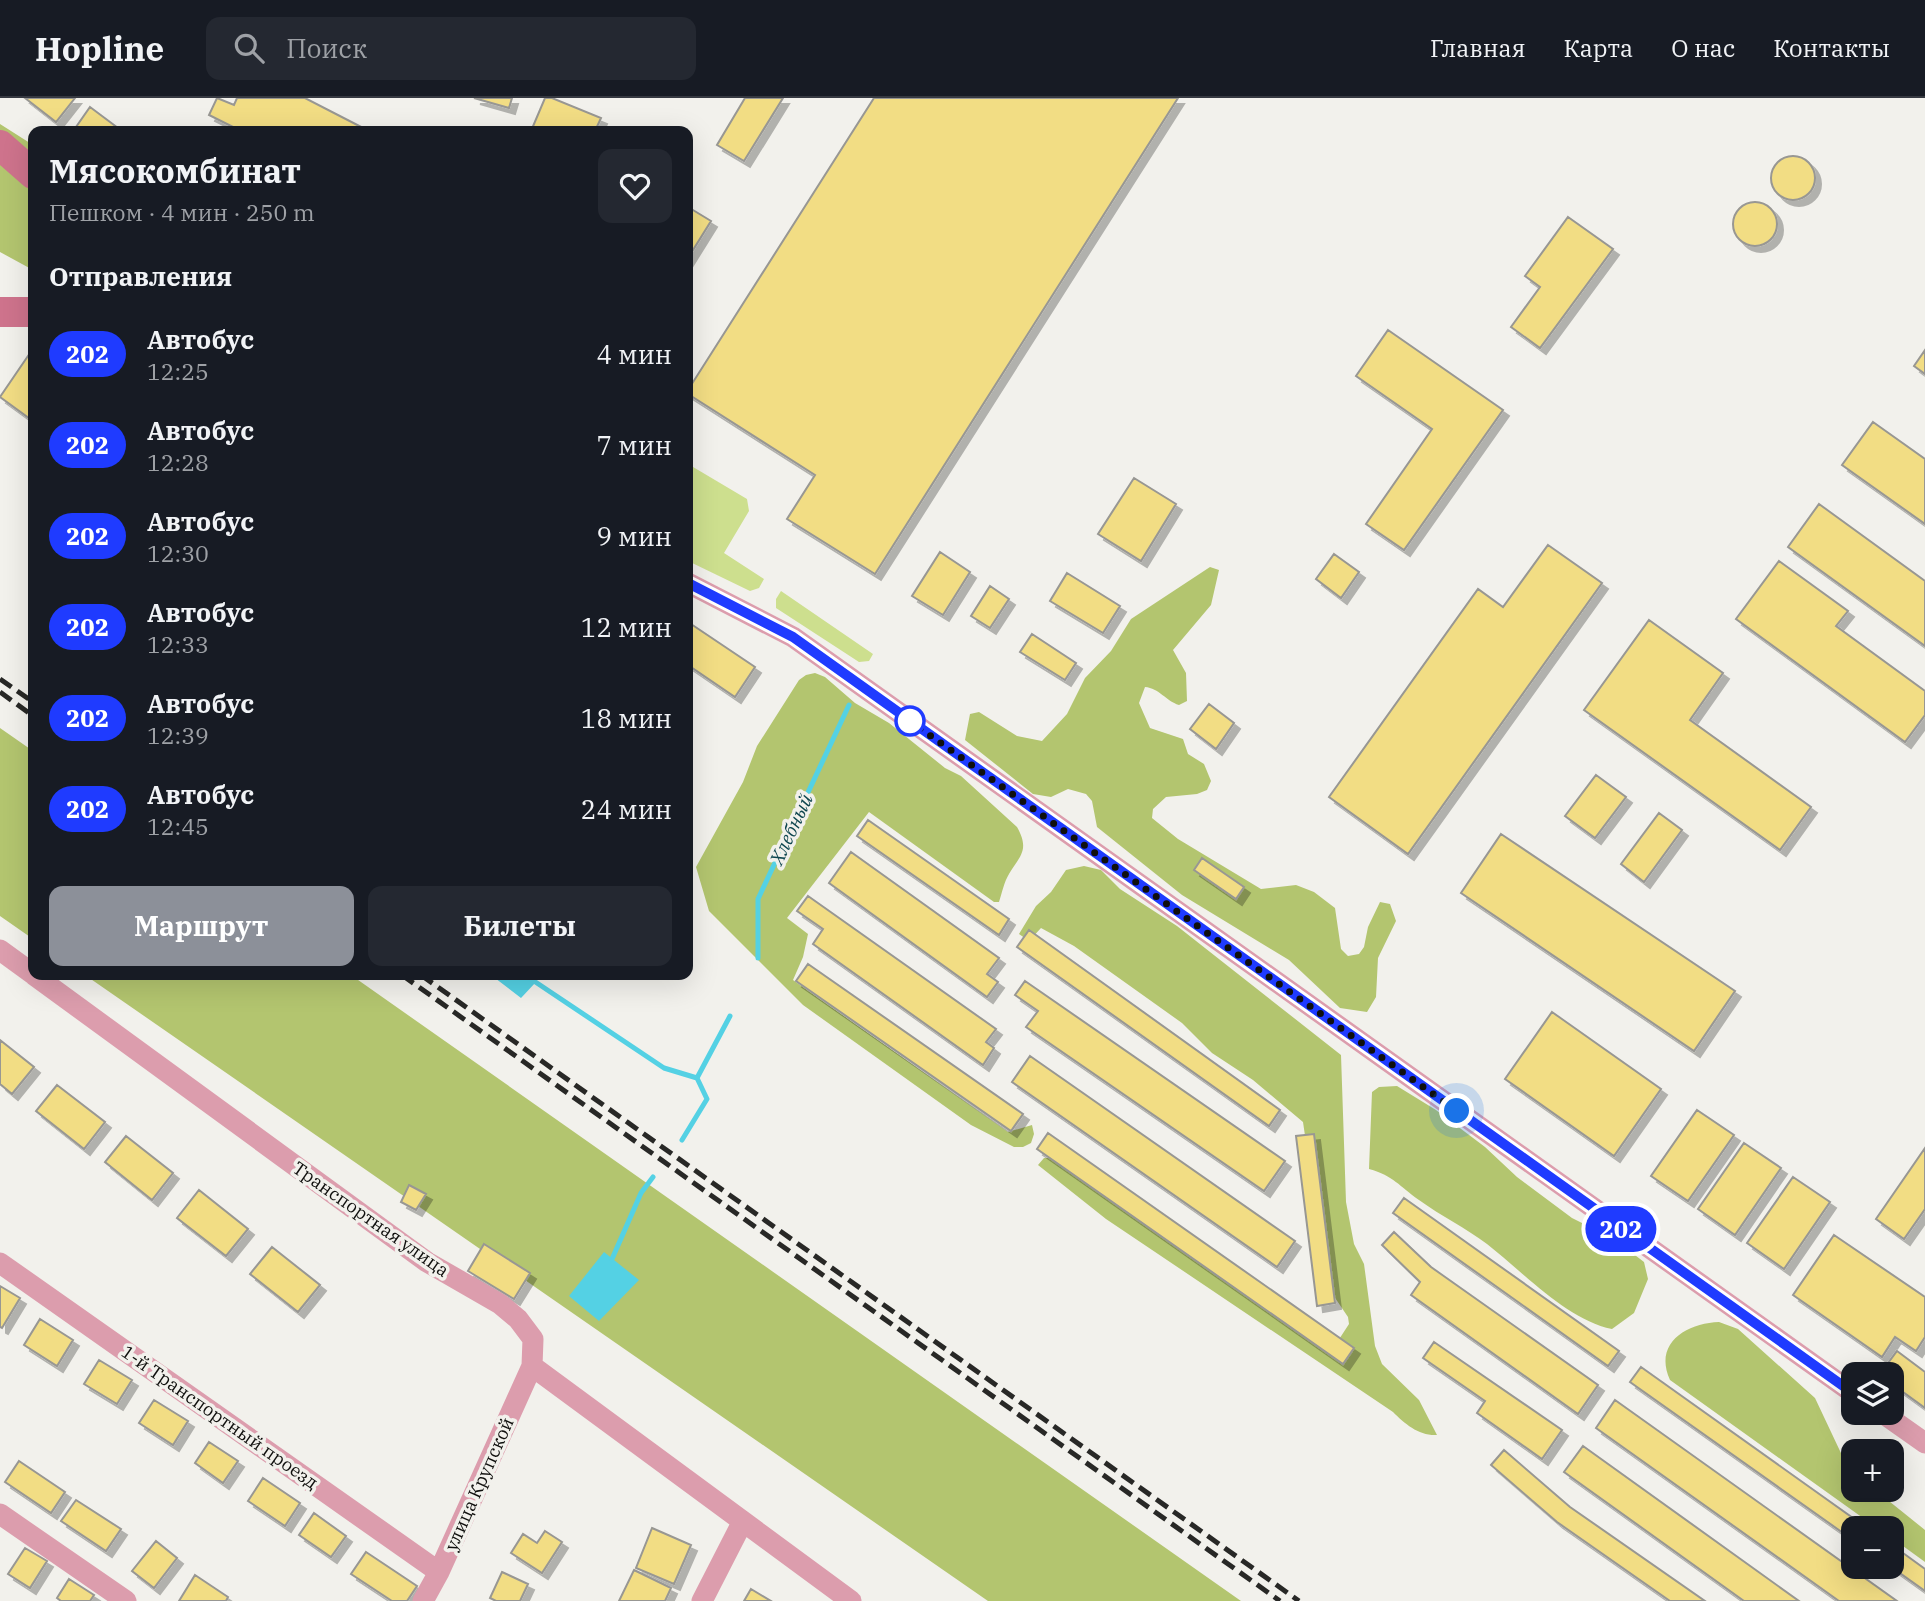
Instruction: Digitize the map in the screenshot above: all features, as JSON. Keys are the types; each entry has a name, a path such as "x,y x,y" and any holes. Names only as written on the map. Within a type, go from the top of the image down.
{"street":[{"path":"0,145 28,170"},
{"path":"0,312 28,312"},
{"path":"693,586 793,637 1841,1383"},
{"name":"Транспортная улица","path":"0,950 28,970"},
{"name":"Транспортная улица","path":"42,980 427,1262 500,1304 518,1318 533,1339 532,1366"},
{"name":"1-й Транспортный проезд","path":"0,1263 439,1572"},
{"path":"532,1366 851,1601"},
{"name":"улица Крупской","path":"423,1601 439,1572 532,1366"},
{"path":"1899,1425 1925,1443"},
{"path":"0,1514 126,1601"},
{"path":"702,1601 743,1521"}],"green space":[{"path":"0,124 28,142 28,267 0,252"},
{"path":"693,467 747,499 749,511 724,553 764,579 759,588 750,591 693,563"},
{"path":"1210,567 1219,570 1211,605 1173,650 1186,673 1187,701 1179,705 1145,687 1139,703 1150,728 1183,739 1188,754 1204,764 1211,781 1207,790 1197,794 1166,797 1153,809 1152,818 1178,839 1261,889 1296,885 1314,892 1335,908 1341,949 1348,956 1359,954 1364,947 1368,927 1380,902 1390,904 1396,921 1378,958 1376,997 1367,1012 1340,1008 1289,960 1182,895 1097,827 1092,801 1086,794 1068,789 1051,797 1033,794 965,740 970,714 979,712 1017,736 1042,741 1067,714 1085,678 1111,651 1131,619"},
{"path":"781,591 873,654 869,661 859,662 776,608 776,599"},
{"path":"815,673 825,677 855,703 889,723 945,768 961,776 1017,827 1023,847 1006,880 999,902 994,902 869,812 787,918 808,934 803,957 793,980 1008,1132 1032,1125 1034,1134 1031,1143 1023,1147 1014,1147 971,1125 803,1005 709,911 696,867 743,782 757,746 799,680"},
{"path":"0,728 28,748 28,936 0,916"},
{"path":"1084,866 1101,870 1120,889 1177,926 1341,1055 1346,1202 1354,1244 1364,1264 1375,1346 1382,1364 1419,1400 1437,1435 1424,1434 1407,1425 1393,1412 1106,1219 1038,1165 1044,1158 1058,1158 1334,1347 1349,1324 1348,1317 1327,1286 1303,1122 1253,1080 1212,1053 1182,1023 1074,946 1041,928 1029,941 1019,934 1036,906 1051,892 1066,870"},
{"path":"92,980 358,980 1241,1601 988,1601"},
{"path":"1397,1086 1436,1110 1572,1218 1614,1239 1644,1262 1648,1279 1634,1313 1612,1329 1579,1316 1546,1294 1479,1238 1427,1206 1391,1178 1369,1169 1372,1092 1379,1087"},
{"path":"1719,1322 1738,1329 1815,1398 1841,1453 1841,1502 1890,1502 1925,1530 1925,1562 1904,1547 1904,1516 1860,1516 1670,1380 1666,1355 1670,1346 1685,1331 1707,1323"}],"water":[{"path":"498,980 534,980 536,982 521,998"},
{"path":"604,1252 639,1280 599,1321 569,1296"}],"building":[{"path":"25,98 75,98 56,122"},
{"path":"217,98 234,105 237,98 305,98 359,126 231,126 209,115"},
{"path":"474,98 512,98 509,108"},
{"path":"545,98 552,98 601,118 597,126 533,126"},
{"path":"745,98 783,98 744,161 717,145"},
{"path":"874,98 1178,98 875,574 787,519 815,475 693,397 693,382"},
{"path":"90,107 115,126 77,126"},
{"path":"1793,156 1809,162 1815,178 1809,194 1793,200 1777,194 1771,178 1777,162"},
{"path":"1755,202 1771,208 1777,224 1771,240 1755,246 1739,240 1733,224 1739,208"},
{"path":"693,210 711,221 693,250"},
{"path":"1568,217 1613,249 1540,348 1511,327 1540,287 1525,276"},
{"path":"1388,330 1503,410 1404,550 1366,524 1432,429 1356,376"},
{"path":"1925,350 1925,374 1914,366"},
{"path":"28,356 28,417 0,397"},
{"path":"1873,422 1925,459 1925,524 1842,465"},
{"path":"1134,478 1176,504 1141,561 1098,534"},
{"path":"1819,504 1925,581 1925,646 1788,547"},
{"path":"1548,545 1602,583 1408,854 1329,797 1478,589 1503,607"},
{"path":"940,552 970,572 943,615 912,596"},
{"path":"1334,554 1359,572 1341,598 1316,579"},
{"path":"1779,561 1848,611 1836,626 1925,691 1925,715 1905,742 1736,619"},
{"path":"1067,573 1120,606 1103,633 1050,601"},
{"path":"990,586 1009,599 990,628 971,616"},
{"path":"1649,620 1723,673 1690,720 1811,807 1780,850 1584,710"},
{"path":"693,625 755,667 735,697 693,668"},
{"path":"1032,634 1076,663 1065,680 1020,652"},
{"path":"1209,704 1234,723 1216,749 1190,729"},
{"path":"1596,775 1626,797 1595,838 1565,816"},
{"path":"1659,813 1682,830 1644,882 1621,864"},
{"path":"868,820 1009,919 999,935 857,836"},
{"path":"1501,834 1735,991 1694,1051 1461,893"},
{"path":"851,852 999,958 987,974 998,982 987,997 829,883"},
{"path":"1202,858 1244,887 1236,899 1194,870"},
{"path":"808,896 996,1029 986,1042 994,1048 983,1065 813,944 823,929 797,911"},
{"path":"1029,930 1280,1110 1269,1126 1017,947"},
{"path":"808,964 1023,1114 1011,1131 796,981"},
{"path":"1025,981 1285,1161 1264,1191 1026,1027 1038,1011 1015,995"},
{"path":"1552,1012 1661,1089 1614,1156 1505,1079"},
{"path":"0,1040 34,1067 12,1094 0,1084"},
{"path":"1030,1056 1295,1241 1277,1267 1012,1082"},
{"path":"57,1085 105,1122 84,1149 36,1111"},
{"path":"1697,1110 1734,1135 1688,1201 1651,1176"},
{"path":"1048,1133 1354,1348 1343,1364 1037,1149"},
{"path":"1314,1134 1335,1303 1317,1306 1296,1136"},
{"path":"126,1136 173,1173 152,1200 105,1162"},
{"path":"1744,1143 1781,1168 1735,1235 1698,1209"},
{"path":"1925,1148 1925,1209 1904,1239 1876,1219"},
{"path":"1793,1177 1830,1202 1784,1269 1747,1243"},
{"path":"409,1185 426,1194 416,1210 401,1202"},
{"path":"199,1190 248,1229 226,1256 177,1218"},
{"path":"1404,1198 1619,1351 1608,1366 1393,1213"},
{"path":"1394,1232 1431,1267 1598,1385 1578,1414 1411,1295 1420,1282 1382,1245"},
{"path":"1834,1235 1925,1297 1925,1337 1916,1351 1895,1337 1882,1357 1793,1295"},
{"path":"484,1244 530,1273 514,1299 468,1271"},
{"path":"272,1247 320,1285 298,1312 250,1274"},
{"path":"0,1286 20,1298 2,1328 0,1327"},
{"path":"40,1319 73,1340 57,1366 24,1345"},
{"path":"1434,1342 1562,1430 1542,1459 1477,1413 1485,1401 1423,1358"},
{"path":"1897,1351 1925,1372 1925,1408 1904,1393 1904,1362 1889,1362"},
{"path":"99,1360 132,1380 117,1404 84,1384"},
{"path":"1641,1367 1850,1516 1841,1516 1841,1531 1630,1382"},
{"path":"154,1400 188,1421 173,1445 139,1423"},
{"path":"1615,1400 1841,1561 1841,1579 1866,1579 1897,1601 1839,1601 1596,1428"},
{"path":"209,1442 238,1461 223,1483 195,1463"},
{"path":"1583,1446 1799,1601 1744,1601 1564,1472"},
{"path":"1504,1450 1570,1507 1705,1601 1670,1601 1557,1522 1491,1465"},
{"path":"19,1461 65,1492 51,1513 5,1482"},
{"path":"263,1478 300,1503 285,1526 248,1501"},
{"path":"76,1500 121,1529 106,1551 61,1521"},
{"path":"314,1513 346,1536 331,1557 299,1535"},
{"path":"652,1528 691,1545 674,1584 636,1568"},
{"path":"545,1531 562,1542 542,1573 511,1553 523,1534 537,1543"},
{"path":"156,1541 177,1558 154,1588 132,1571"},
{"path":"25,1548 47,1561 30,1588 8,1574"},
{"path":"366,1552 417,1586 407,1601 392,1601 351,1574"},
{"path":"1904,1554 1925,1569 1925,1591 1904,1576"},
{"path":"634,1570 671,1588 665,1601 619,1601"},
{"path":"502,1572 528,1584 520,1601 496,1601 490,1598"},
{"path":"195,1575 228,1597 226,1601 179,1601"},
{"path":"69,1579 94,1595 90,1601 61,1601 57,1598"},
{"path":"751,1589 771,1601 744,1601"}],"waterway":[{"name":"Хлебный","path":"758,958 758,899 849,705"},
{"path":"532,980 664,1068 697,1078"},
{"name":"Хлебный","path":"682,1140 707,1099 697,1078 730,1016"},
{"name":"Хлебный","path":"612,1259 641,1193 653,1177"}],"railway":[{"path":"0,679 28,699"},
{"path":"0,692 28,712"},
{"path":"409,980 1280,1601"},
{"path":"428,980 1299,1601"}],"bus line":[{"name":"202","path":"693,586 793,637 1841,1384"}],"route":[{"path":"910,721 1457,1111"}]}
